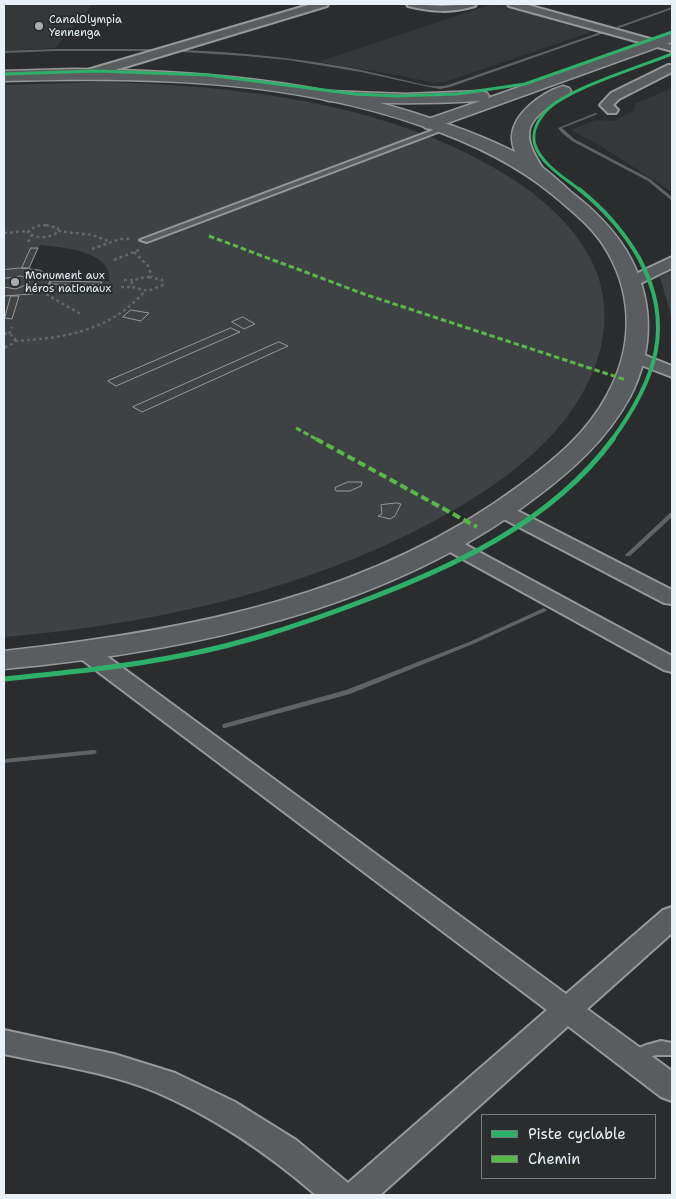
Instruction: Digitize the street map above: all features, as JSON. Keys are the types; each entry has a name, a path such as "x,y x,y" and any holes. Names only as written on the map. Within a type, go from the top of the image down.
{"main road":[{"path":"443,128 539,85 672,38"},
{"path":"443,128 562,91 672,49"},
{"path":"4,76 88,74 204,78 260,84 329,96 382,108 443,128 492,148 538,174 570,198 597,223 618,252 631,282 638,314 634,356 619,394 593,433 561,466 503,511 448,543 384,573 285,608 174,636 85,651 4,660"},
{"path":"329,96 430,100 493,94 539,85"},
{"path":"538,174 522,150 522,129 533,110 562,91"}],"street":[{"path":"88,74 323,4"},
{"path":"412,4 438,10 455,9 471,4"},
{"path":"513,4 672,49"},
{"path":"612,110 606,105 615,96 672,68"},
{"path":"631,282 672,262"},
{"path":"634,356 672,372"},
{"path":"503,511 672,598"},
{"path":"448,543 672,665"},
{"path":"85,651 672,1088"},
{"path":"358,1195 672,916"},
{"path":"4,1042 114,1066 164,1082 224,1111 284,1150 339,1195"}],"lane":[{"path":"144,240 443,128"},
{"path":"631,1058 649,1049 672,1049"}],"path":[{"path":"4,233 29,231 36,226 46,225 55,226 58,231"},
{"path":"28,242 31,236 29,231"},
{"path":"46,241 58,231 92,235 111,242"},
{"path":"31,236 49,237"},
{"path":"92,249 120,239 144,240 142,249 114,260"},
{"path":"134,252 146,263 151,270 152,277"},
{"path":"121,287 132,287 145,291 158,289 163,284 162,280 152,277 124,280"},
{"path":"132,287 132,282 135,280"},
{"path":"41,290 82,315"},
{"path":"4,348 15,341 53,337 100,324 129,309 145,291"},
{"path":"9,334 12,327"},
{"path":"4,333 14,337 15,341"}],"shaded area":[{"name":"CanalOlympia Yennenga","path":"4,4 93,4 55,48 4,51"},
{"path":"492,4 499,4 591,29 591,32 445,82 434,83 318,62"},
{"path":"105,82 211,88 264,94 369,116 419,133 468,154 514,180 552,209 573,232 591,259 603,294 605,314 599,354 583,392 572,410 547,440 522,464 493,485 449,513 397,540 344,563 233,599 176,612 119,623 4,637 4,85","holes":["40,245 72,249 95,257 103,263 108,271 109,281 51,281 46,273 29,268"]},
{"path":"672,88 672,192 599,145 571,130 596,120 613,121 634,111 635,104"},
{"path":"672,271 672,319 660,277"}],"building":[{"path":"31,248 38,248 29,268 22,268"},
{"path":"20,268 39,270 46,273 50,277 51,282 48,286 32,294 4,296 4,270"},
{"path":"21,276 30,280 28,284 16,289 4,287 4,279"},
{"path":"50,281 102,282 100,285 49,284"},
{"path":"11,296 19,296 12,319 5,318"},
{"path":"131,310 149,313 141,321 123,317"},
{"path":"243,317 255,324 244,329 232,322"},
{"path":"231,328 240,332 116,386 108,381"},
{"path":"279,342 288,346 142,412 133,407"},
{"path":"348,482 362,482 361,486 350,491 336,491 335,488"},
{"path":"401,504 395,516 390,519 378,516 382,514 381,505"}],"waterway":[{"path":"618,27 672,8"},
{"path":"183,51 225,53 309,62 440,88 602,33"},
{"path":"4,52 150,50"},
{"path":"596,114 560,128 573,140 649,180 672,199"},
{"path":"628,555 672,514"},
{"path":"225,726 348,692 471,643 544,610"},
{"path":"4,761 93,752"}],"marked path":[{"path":"209,236 364,294 626,380"},
{"path":"296,428 477,527"}],"cycle path":[{"path":"4,74 97,71 208,75 355,94 397,96 457,94 525,84 672,32"},
{"path":"4,679 140,663 207,650 252,639 339,610 387,592 467,556 493,542 542,510 573,485 606,448 639,400 647,384 658,351 660,314 653,282 626,236 607,213 541,157 535,146 533,133 546,111 557,102 579,90 672,54"}],"place":[{"name":"CanalOlympia Yennenga","path":"39,26"},
{"name":"Monument aux héros nationaux","path":"15,282"}]}
